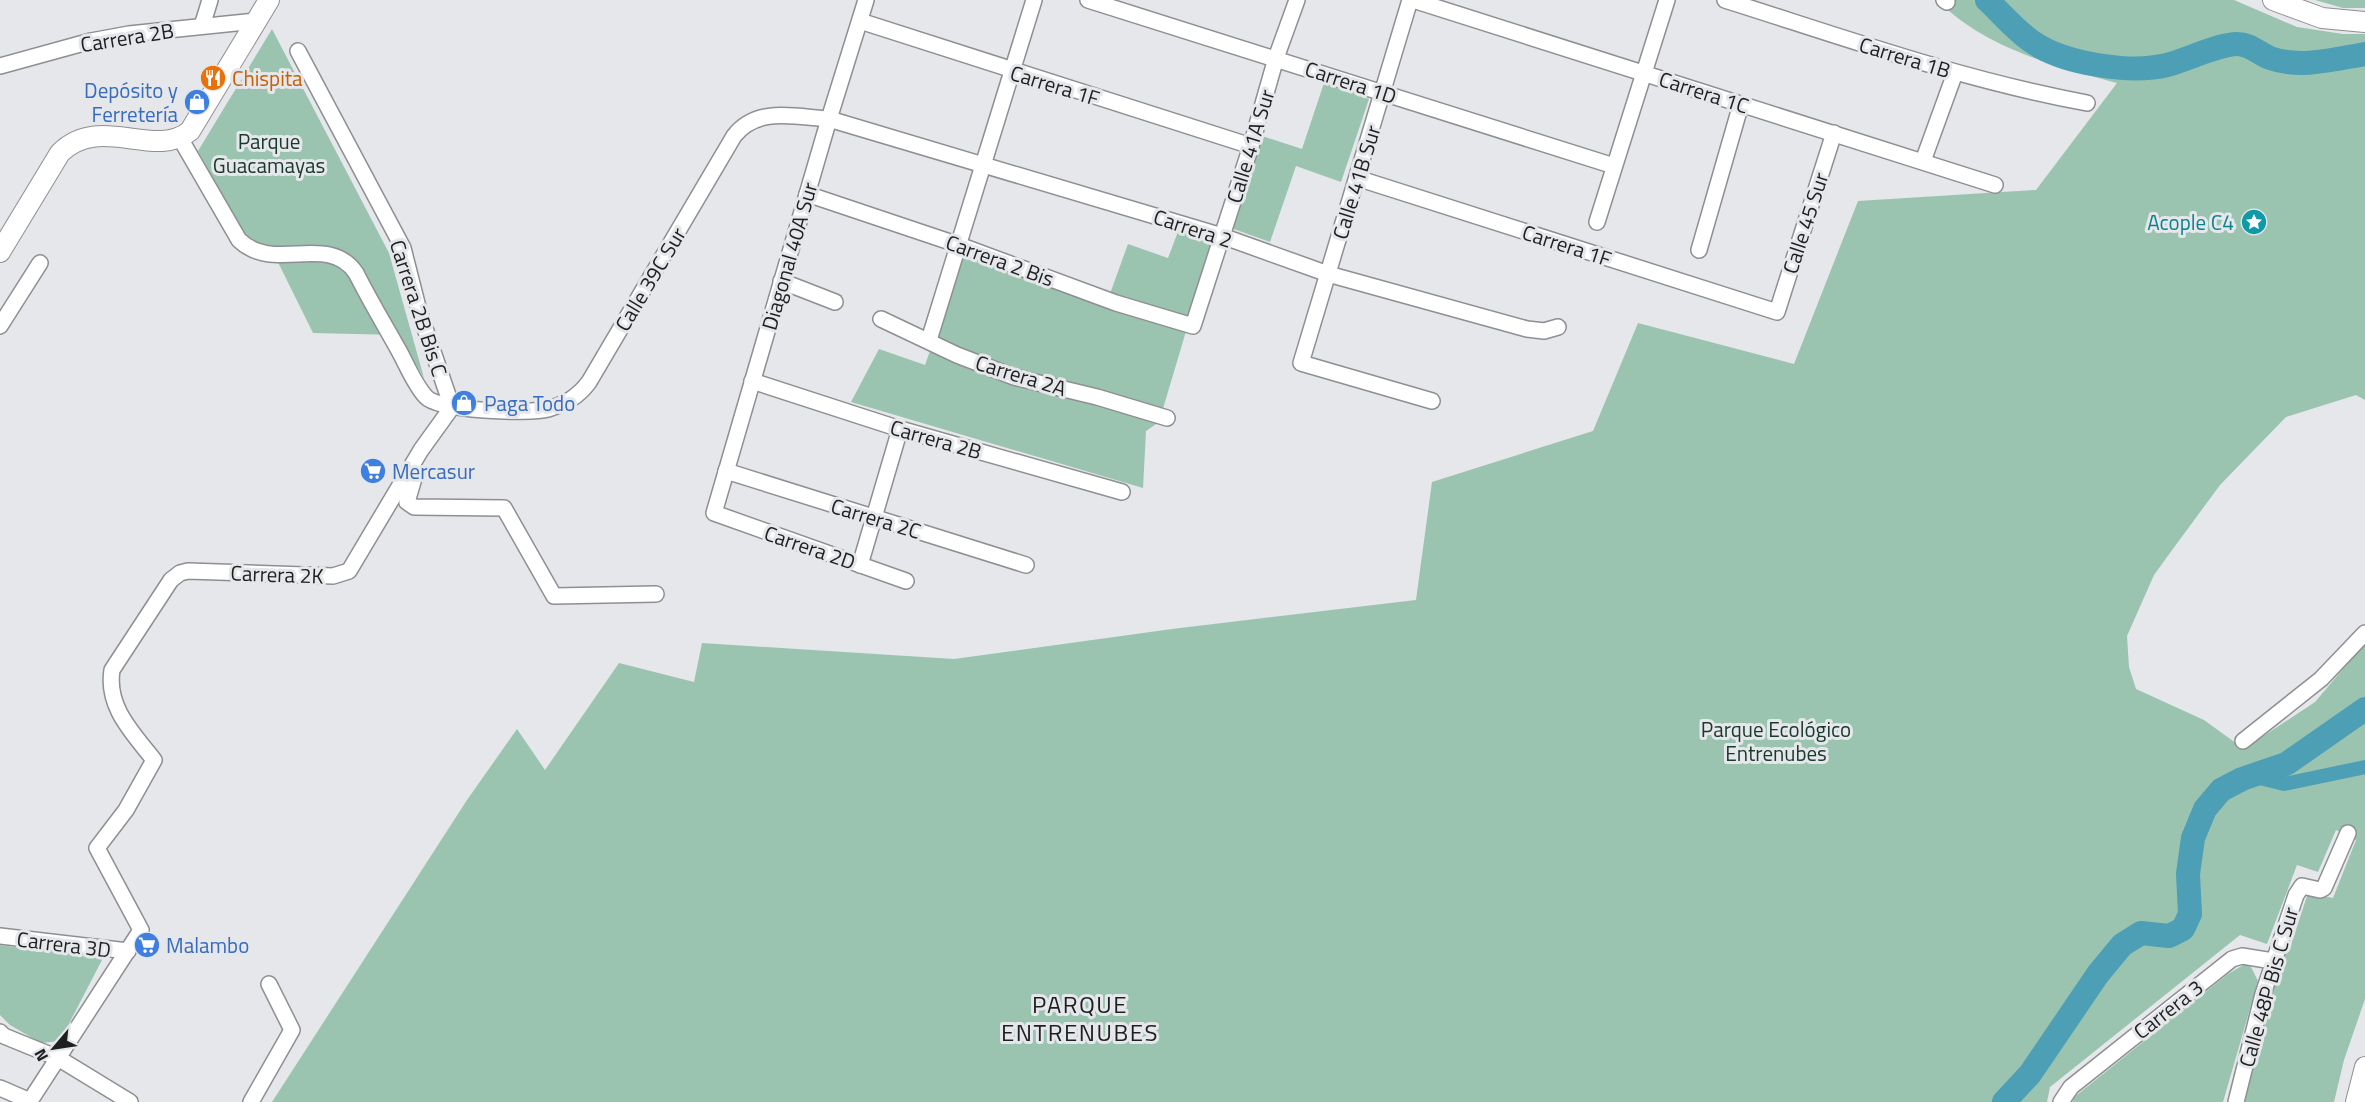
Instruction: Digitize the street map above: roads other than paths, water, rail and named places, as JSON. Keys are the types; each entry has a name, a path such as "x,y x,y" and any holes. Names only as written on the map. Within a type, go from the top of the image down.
{"main road":[{"path":"0,252 60,153 69,144 91,136 166,141 180,138 195,125 269,0"},
{"path":"2273,0 2322,18 2365,22"},
{"path":"2356,1102 2365,1067"}],"street":[{"path":"202,26 210,0"},
{"name":"Diagonal 40A Sur","path":"714,513 828,119 866,0"},
{"path":"929,340 1034,0"},
{"name":"Carrera 1D","path":"1088,0 1614,166"},
{"name":"Calle 41A Sur","path":"1193,326 1251,146 1276,58 1297,0"},
{"name":"Carrera 1C","path":"1412,0 1995,185"},
{"name":"Calle 41B Sur","path":"1412,0 1301,363 1432,400"},
{"path":"1597,222 1667,0"},
{"name":"Carrera 1B","path":"1725,0 1955,73 2027,92 2087,103"},
{"name":"Carrera 2B","path":"0,66 91,41 129,34 256,21"},
{"name":"Carrera 1F","path":"860,21 1012,72 1251,146"},
{"name":"Carrera 2B Bis C","path":"298,51 403,248 419,310 452,407"},
{"path":"1923,161 1955,73"},
{"path":"1699,250 1741,104"},
{"name":"Calle 39C Sur","path":"180,138 239,240 254,251 269,255 323,254 342,259 356,273 423,393 435,404 496,411 545,410 568,402 577,396 589,382 739,130 754,118 766,116 828,119"},
{"name":"Carrera 2","path":"828,119 1222,236 1328,274 1527,329 1544,331 1558,327"},
{"name":"Calle 45 Sur","path":"1777,312 1834,133"},
{"name":"Carrera 1F","path":"1357,178 1777,312"},
{"name":"Carrera 2 Bis","path":"807,194 959,245 1116,303 1193,326"},
{"path":"0,326 39,263"},
{"path":"781,281 836,302"},
{"name":"Carrera 2A","path":"881,319 957,355 1014,377 1097,397 1167,418"},
{"name":"Carrera 2B","path":"752,381 900,429 1122,492"},
{"path":"452,407 410,470 415,475 407,502 414,507 504,508 555,596 656,594"},
{"path":"860,565 900,429"},
{"name":"Carrera 2K","path":"128,951 141,930 97,848 126,810 154,760 116,708 110,683 112,670 171,580 184,571 207,570 317,576 338,576 346,573 355,564 410,470"},
{"name":"Carrera 2C","path":"726,471 1026,565"},
{"name":"Carrera 2D","path":"714,513 906,581"},
{"path":"2243,741 2322,679 2365,633"},
{"name":"Calle 48P Bis C Sur","path":"2236,1102 2273,960 2300,887 2304,885 2320,890 2324,888 2348,833"},
{"name":"Carrera 3D","path":"0,936 128,951"},
{"path":"0,1088 30,1102 128,951"},
{"name":"Carrera 3","path":"2061,1102 2071,1087 2232,958 2242,956 2273,960"},
{"path":"251,1102 292,1030 269,984"},
{"path":"0,1032 4,1036 58,1058 130,1102"}],"waterway":[{"path":"1987,0 2028,39 2047,50 2081,62 2118,68 2152,68 2167,65 2237,44 2250,47 2270,58 2293,63 2317,62 2365,54"},
{"path":"2004,1102 2030,1074 2098,974 2122,945 2141,933 2169,936 2183,929 2190,914 2188,874 2193,838 2205,809 2221,790 2242,779 2286,764 2365,709"},
{"path":"2252,776 2284,784 2365,767"}],"place":[{"name":"Chispita","path":"213,78"},
{"name":"Depósito y Ferretería","path":"197,102"},
{"name":"Acople C4","path":"2254,222"},
{"name":"Paga Todo","path":"464,403"},
{"name":"Mercasur","path":"373,471"},
{"name":"Malambo","path":"147,945"}],"district":[{"name":"PARQUE ENTRENUBES","path":"1080,1018"}],"park label":[{"name":"Parque Guacamayas","path":"269,153"},
{"name":"Parque Ecológico Entrenubes","path":"1776,741"}]}
